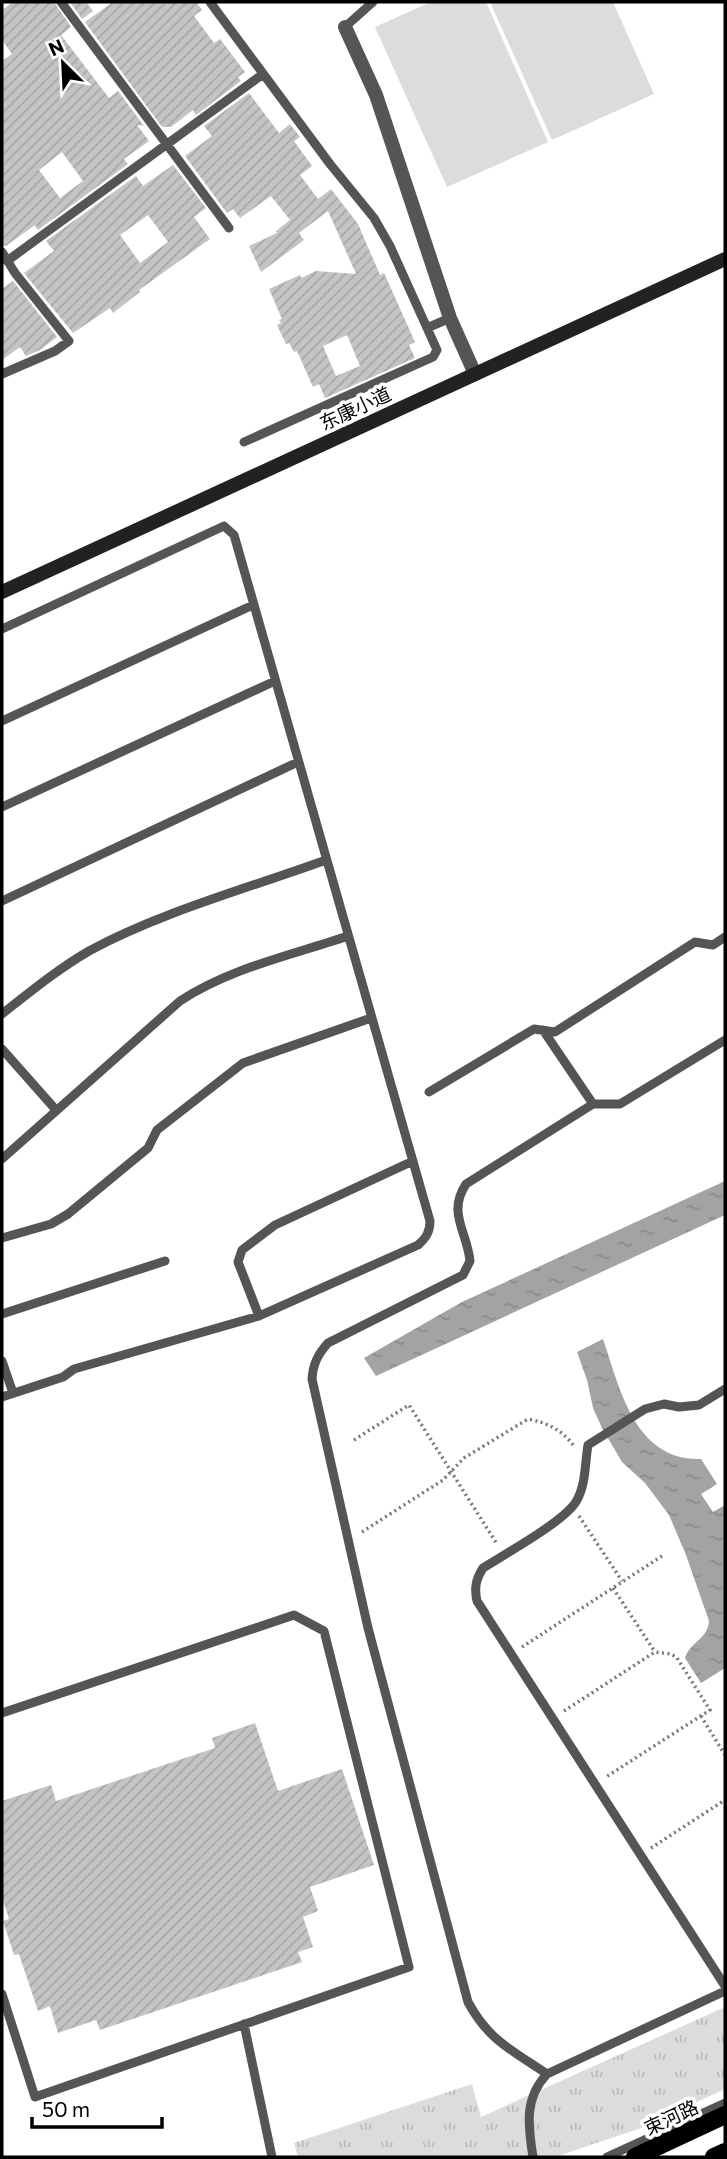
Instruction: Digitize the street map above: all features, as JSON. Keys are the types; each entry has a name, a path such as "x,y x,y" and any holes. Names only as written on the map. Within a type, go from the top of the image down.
{"main road":[{"name":"束河路","path":"635,2157 725,2115"},
{"path":"714,2157 725,2152"}],"street":[{"path":"345,27 376,95 450,318 475,374"},
{"name":"东康小道","path":"2,592 725,259"}],"lane":[{"path":"61,2 229,228"},
{"path":"210,2 374,219 390,246 437,350 433,357 244,442"},
{"path":"345,27 373,2"},
{"path":"2,374 55,351 69,341 4,256 167,145 263,74"},
{"path":"427,328 450,318"},
{"path":"2,629 224,526 234,535 430,1221 430,1228 418,1245 259,1316 74,1369 63,1377 2,1397"},
{"path":"2,721 253,605"},
{"path":"2,807 275,681"},
{"path":"2,901 298,762"},
{"path":"2,1014 63,967 155,920 326,860"},
{"path":"2,1160 180,1001 223,978 348,936"},
{"path":"429,1092 534,1029 555,1032 695,942 713,945 725,937"},
{"path":"2,1238 51,1224 68,1214 148,1149 157,1130 243,1063 371,1018"},
{"path":"543,1030 593,1104"},
{"path":"547,2074 487,2032 468,2002 368,1628 312,1379 316,1359 328,1343 463,1275 470,1261 457,1208 466,1184 593,1104 620,1104 725,1040"},
{"path":"2,1049 56,1110"},
{"path":"259,1316 238,1262 242,1250 275,1225 413,1161"},
{"path":"2,1314 165,1261"},
{"path":"2,1361 13,1393"},
{"path":"725,1389 699,1405 679,1407 664,1404 645,1409 588,1445 581,1490 573,1506 560,1518 483,1568 477,1581 476,1595 477,1601 725,1986"},
{"path":"2,1713 294,1615 324,1631 409,1967 35,2097 2,1994"},
{"path":"533,2157 529,2105 535,2088 547,2074 725,1991"},
{"path":"244,2024 272,2157"},
{"path":"607,2157 725,2103"}],"path":[{"path":"354,1440 409,1405 503,1555"},
{"path":"362,1532 443,1480 464,1458 528,1419 557,1429 586,1461"},
{"path":"573,1506 622,1581"},
{"path":"511,1654 662,1556"},
{"path":"613,1588 654,1652"},
{"path":"553,1718 654,1652 671,1654 677,1658 710,1710 595,1784"},
{"path":"701,1716 725,1755"},
{"path":"641,1854 725,1800"}],"green space":[{"path":"431,2 486,2 548,142 447,187 375,27"},
{"path":"490,2 613,2 654,94 552,140"},
{"path":"725,2007 725,2089 641,2128 555,2157 298,2157 294,2143 472,2084 481,2117"}],"water":[{"path":"725,1181 725,1215 376,1376 364,1358 462,1302"},
{"path":"603,1339 624,1399 645,1435 660,1448 679,1456 701,1459 717,1484 701,1494 713,1512 725,1505 725,1668 701,1683 685,1658 706,1632 709,1621 686,1555 669,1515 645,1483 622,1462 602,1428 593,1408 577,1352"}],"building":[{"path":"13,2 54,2 71,27 61,35 109,98 118,91 144,126 137,125 149,141 124,159 128,164 38,230 35,225 6,246 2,245 2,61 12,54 2,40 2,10","holes":["62,152 83,181 60,198 39,170"]},
{"path":"70,2 86,2 93,11 82,19"},
{"path":"113,2 196,2 202,10 194,16 214,43 220,39 245,72 238,77 241,81 196,115 193,110 171,127 162,127 85,22"},
{"path":"249,93 279,133 290,124 300,137 294,141 312,166 300,175 318,199 331,189 358,224 380,275 384,273 415,342 409,345 415,358 325,398 319,384 313,387 297,351 294,352 289,343 286,344 277,325 282,319 269,289 316,271 356,274 328,211 299,233 304,240 261,272 249,246 277,233 276,231 290,220 271,196 240,218 233,209 227,213 185,156 212,136 204,126","holes":["347,335 360,366 336,376 323,346"]},
{"path":"173,165 206,208 194,217 210,239 139,290 140,292 113,313 110,308 73,333 24,273 54,251 46,241 136,176 143,186","holes":["148,215 168,242 140,263 120,235"]},
{"path":"13,281 57,337 40,350 26,356 20,347 2,360 2,289"},
{"path":"255,1723 278,1791 342,1769 374,1865 310,1887 318,1911 303,1917 313,1947 298,1952 302,1962 100,2030 96,2020 58,2033 50,2006 38,2011 19,1954 14,1955 3,1921 9,1919 2,1897 2,1801 51,1785 56,1801 215,1748 212,1738"}]}
